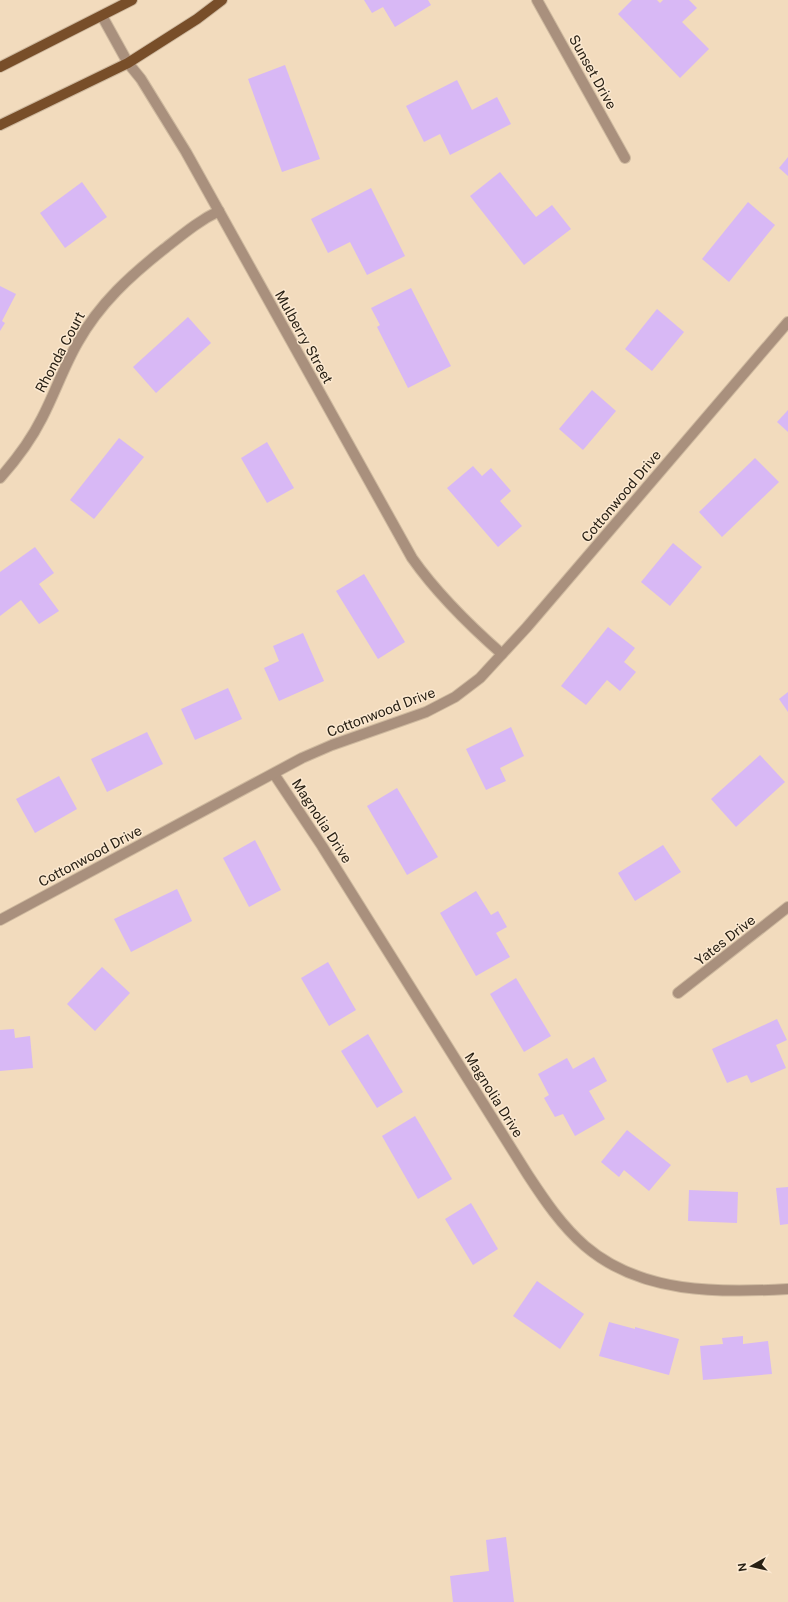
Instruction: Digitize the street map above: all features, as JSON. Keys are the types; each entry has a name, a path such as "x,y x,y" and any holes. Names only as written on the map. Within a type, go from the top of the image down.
{"main road":[{"path":"0,125 128,63 197,19 222,0"},
{"path":"0,67 102,16 127,1"}],"street":[{"name":"Sunset Drive","path":"537,0 625,158"},
{"name":"Mulberry Street","path":"102,16 128,63 141,79 186,152 412,558 430,584 465,622 502,654"},
{"name":"Rhonda Court","path":"0,478 28,443 78,342 92,318 110,296 129,276 199,221 219,211"},
{"name":"Cottonwood Drive","path":"0,920 274,774 332,745 426,712 455,697 480,678 502,654 788,322"},
{"name":"Magnolia Drive","path":"274,774 322,846 528,1176 564,1225 586,1246 605,1260 639,1277 669,1285 701,1289 788,1289"},
{"name":"Yates Drive","path":"678,993 788,907"}],"building":[{"path":"364,0 428,0 431,5 395,27 383,7 372,13"},
{"path":"632,0 657,0 660,3 663,0 689,0 697,8 682,22 709,49 680,78 618,14"},
{"path":"285,65 320,159 282,172 248,79"},
{"path":"457,80 472,110 497,97 511,124 450,155 440,134 424,142 406,106"},
{"path":"788,157 788,176 779,168"},
{"path":"500,172 536,217 552,205 571,229 524,265 470,196"},
{"path":"82,182 107,217 65,248 40,213"},
{"path":"371,188 405,256 367,275 350,242 328,253 311,219"},
{"path":"748,202 775,225 729,282 702,259"},
{"path":"0,286 16,294 2,321 5,323 0,331"},
{"path":"411,288 451,366 408,388 377,327 380,325 371,308"},
{"path":"657,309 684,332 652,371 625,349"},
{"path":"188,317 211,343 156,393 133,367"},
{"path":"592,390 616,411 583,450 559,429"},
{"path":"788,410 788,432 777,422"},
{"path":"119,438 144,457 94,519 70,500"},
{"path":"267,442 294,488 267,503 241,458"},
{"path":"755,458 779,482 722,537 699,512"},
{"path":"473,466 482,476 491,468 511,491 500,501 522,526 498,547 447,488"},
{"path":"673,543 702,567 670,606 641,582"},
{"path":"35,547 54,573 39,584 59,611 39,624 21,600 0,616 0,572"},
{"path":"364,574 405,642 378,659 336,591"},
{"path":"608,627 635,648 624,662 636,672 620,691 607,680 586,705 561,686"},
{"path":"303,633 324,681 279,701 264,668 279,661 273,646"},
{"path":"228,688 242,719 195,740 181,709"},
{"path":"788,692 788,712 779,699"},
{"path":"511,727 524,756 500,768 506,781 486,790 466,749"},
{"path":"147,732 163,764 107,792 91,759"},
{"path":"760,755 785,782 736,827 711,799"},
{"path":"59,776 77,809 35,833 16,799"},
{"path":"397,788 438,857 407,875 367,806"},
{"path":"255,840 281,890 249,907 223,858"},
{"path":"663,845 681,872 635,901 618,873"},
{"path":"177,889 192,921 131,952 114,919"},
{"path":"476,891 491,915 498,911 507,927 496,933 510,957 476,976 440,913"},
{"path":"328,962 356,1010 329,1026 301,978"},
{"path":"102,967 130,993 95,1031 67,1004"},
{"path":"516,978 551,1036 524,1052 490,994"},
{"path":"777,1019 787,1040 776,1045 786,1068 751,1083 747,1075 727,1083 712,1049"},
{"path":"14,1029 15,1038 30,1036 33,1068 0,1071 0,1030"},
{"path":"368,1034 403,1092 377,1108 341,1051"},
{"path":"594,1057 607,1081 589,1091 605,1119 575,1136 563,1114 555,1117 544,1098 549,1095 538,1074 567,1058 573,1069"},
{"path":"415,1116 452,1179 418,1199 382,1136"},
{"path":"627,1130 671,1165 649,1191 624,1170 619,1177 601,1162"},
{"path":"788,1187 788,1224 780,1225 776,1188"},
{"path":"689,1190 738,1192 737,1223 688,1221"},
{"path":"471,1203 498,1249 473,1265 445,1219"},
{"path":"537,1281 584,1314 560,1349 513,1316"},
{"path":"609,1322 635,1329 635,1327 679,1339 669,1375 599,1356"},
{"path":"743,1336 743,1344 768,1341 772,1374 703,1380 700,1346 723,1344 722,1338"},
{"path":"506,1537 514,1602 453,1602 450,1576 489,1571 486,1540"}]}
